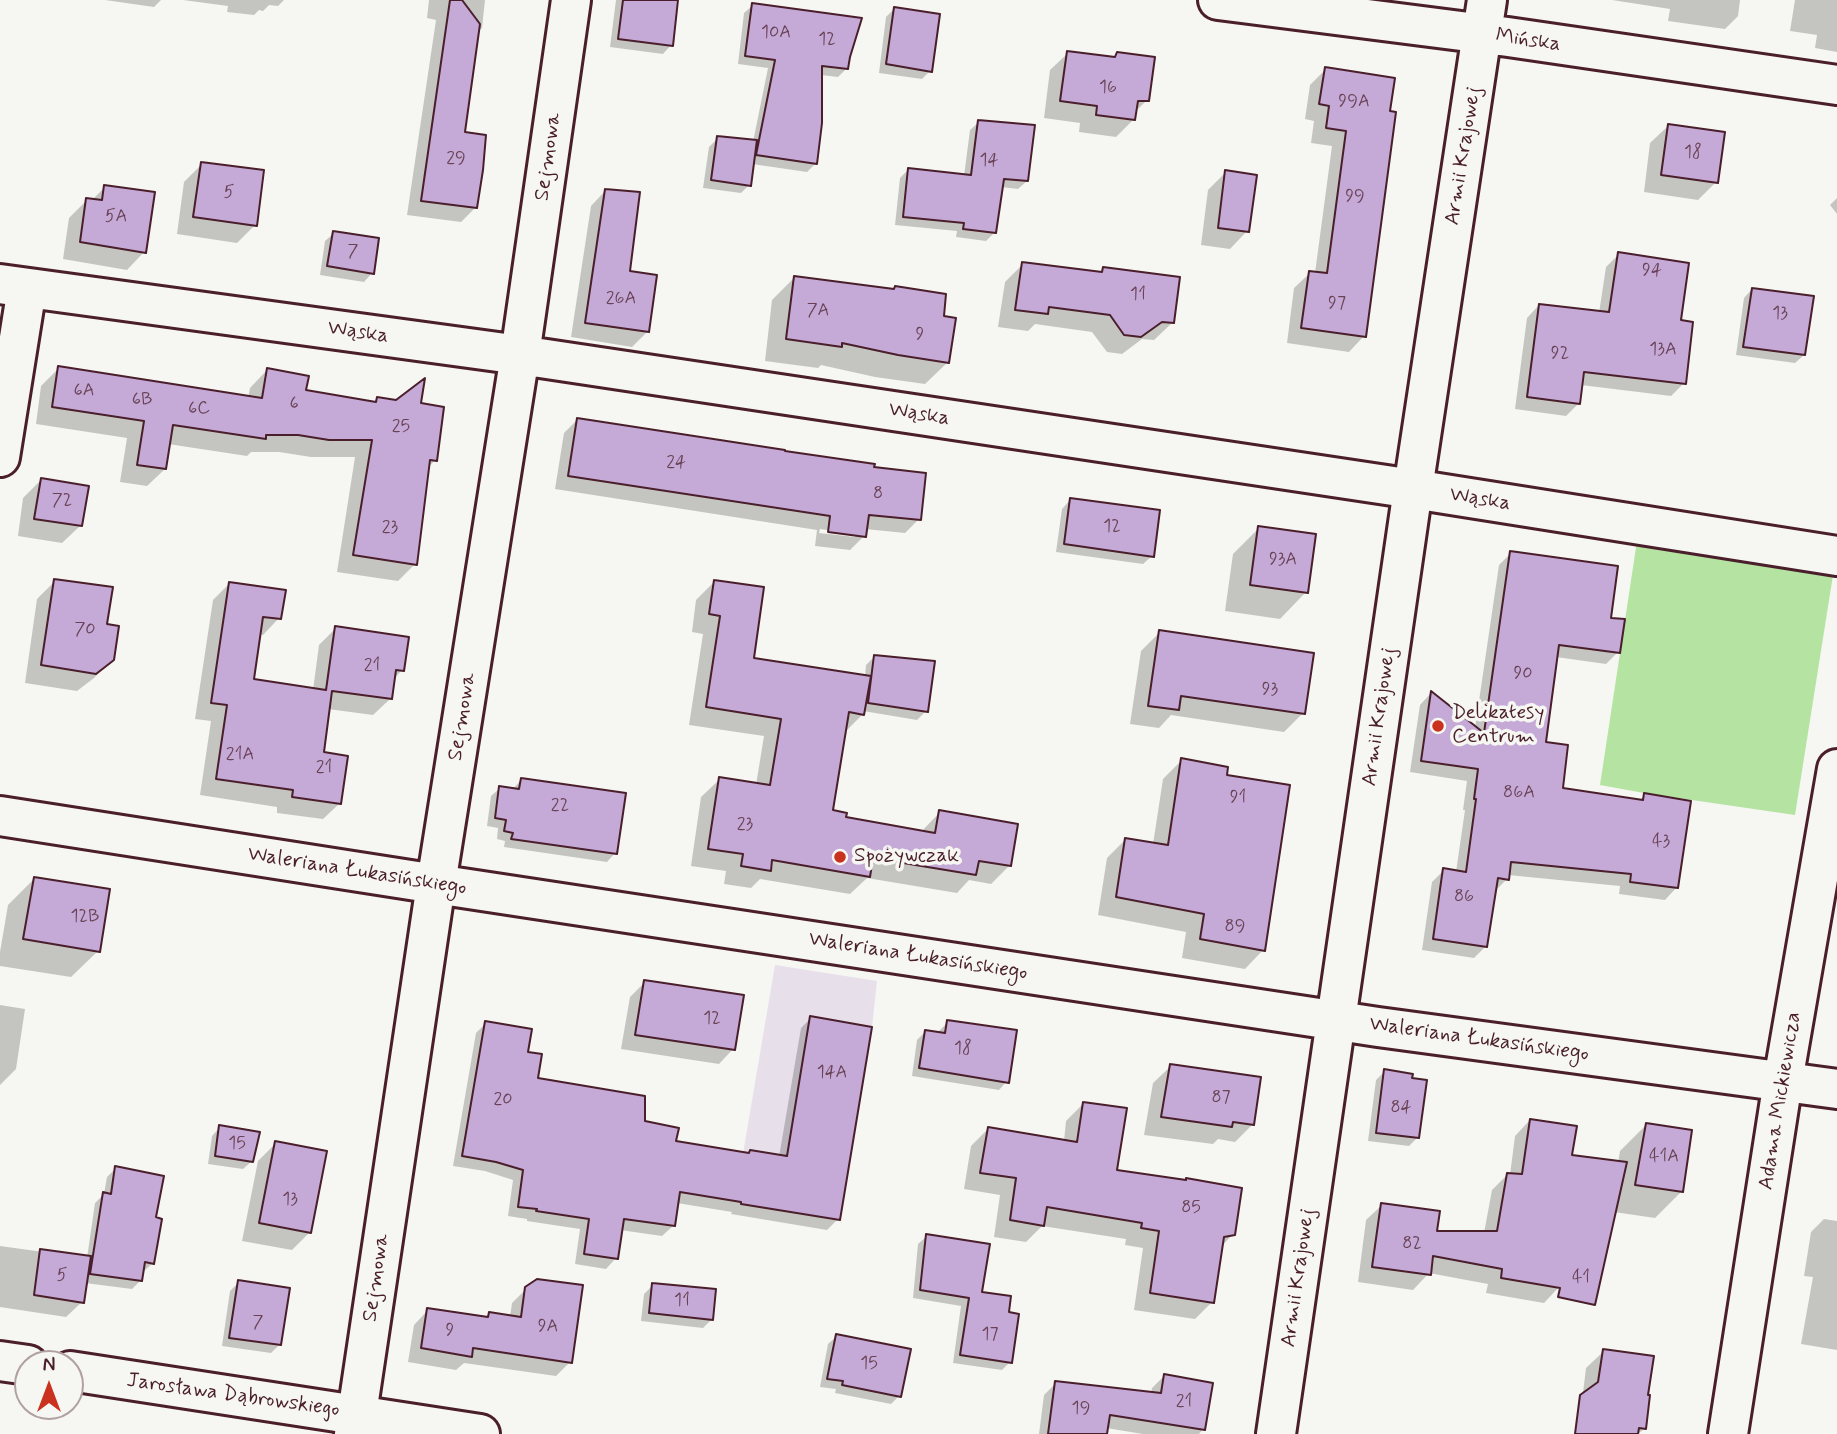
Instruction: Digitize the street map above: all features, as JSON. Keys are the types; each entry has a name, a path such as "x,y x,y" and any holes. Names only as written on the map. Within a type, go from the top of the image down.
{"street":[{"name":"Sejmowa","path":"355,1424 436,884 520,355 571,0"},
{"name":"Mińska","path":"1218,0 1485,17 1837,85"},
{"name":"Armii Krajowej","path":"1276,1434 1413,489 1485,17"},
{"name":"Wąska","path":"14,286 520,355 1837,555"},
{"path":"0,457 14,286"},
{"name":"Adama Mickiewicza","path":"1728,1434 1783,1081 1837,769"},
{"name":"Waleriana Łukasińskiego","path":"0,816 1336,1021 1837,1089"},
{"name":"Jarosława Dąbrowskiego","path":"84,1374 355,1424 480,1434"}],"shaded area":[{"path":"775,965 877,981 840,1220 735,1201"}],"green space":[{"path":"1637,541 1826,569 1833,575 1795,815 1600,785"}],"building":[{"path":"450,0 462,0 480,24 465,132 486,135 477,208 421,201"},
{"path":"623,0 678,0 673,46 618,39"},
{"path":"752,3 862,18 848,69 822,66 822,123 817,164 756,155 775,60 745,56"},
{"path":"894,7 940,14 932,72 886,64"},
{"path":"1067,51 1115,57 1117,52 1155,57 1149,101 1138,101 1135,120 1096,115 1097,106 1060,101"},
{"path":"1325,67 1395,78 1390,111 1396,112 1366,337 1301,328 1309,271 1327,273 1346,131 1326,128 1329,106 1319,104"},
{"path":"978,120 1035,125 1028,181 1004,179 996,233 963,229 964,223 903,217 908,168 971,175"},
{"path":"1668,124 1725,132 1718,183 1661,175"},
{"path":"717,136 757,140 751,186 711,180"},
{"path":"201,162 264,170 257,226 193,217"},
{"path":"1225,170 1257,175 1249,232 1218,228"},
{"path":"104,185 155,192 146,253 80,242 86,198 102,200"},
{"path":"605,189 640,192 630,271 657,275 649,332 585,323"},
{"path":"333,231 379,238 374,274 327,266"},
{"path":"1618,252 1689,263 1681,320 1693,322 1686,384 1584,372 1580,404 1527,397 1539,304 1609,312"},
{"path":"1022,262 1102,272 1103,267 1180,277 1174,323 1162,322 1141,337 1124,335 1110,315 1049,307 1048,314 1015,310"},
{"path":"794,276 946,294 944,316 956,318 949,363 842,343 842,347 786,339"},
{"path":"1752,288 1814,296 1805,355 1743,347"},
{"path":"58,366 262,398 267,368 309,376 306,390 376,402 377,397 396,400 425,378 421,403 444,407 437,461 430,460 417,565 353,555 372,440 329,440 298,435 266,435 266,439 173,425 166,469 137,465 144,421 52,407"},
{"path":"577,418 875,464 874,467 926,473 921,520 869,515 866,537 828,532 830,516 568,476"},
{"path":"41,478 89,486 82,526 34,519"},
{"path":"1070,498 1160,510 1154,557 1064,544"},
{"path":"1258,526 1316,534 1308,593 1250,585"},
{"path":"1510,551 1618,566 1611,618 1625,619 1620,653 1559,645 1546,742 1568,745 1563,788 1643,800 1644,793 1691,801 1678,888 1630,882 1631,874 1511,862 1509,880 1498,878 1487,947 1433,939 1443,868 1466,872 1478,769 1421,761 1431,691 1484,733"},
{"path":"54,579 113,587 107,624 119,626 114,660 96,674 41,665"},
{"path":"714,580 764,587 754,658 871,676 864,715 849,712 833,810 847,813 846,817 935,833 939,810 1018,824 1011,866 979,861 976,875 873,858 870,877 772,860 771,871 741,866 743,854 708,849 719,777 770,785 781,719 706,707 720,616 709,614"},
{"path":"229,582 286,590 281,619 263,617 254,679 326,690 335,626 409,637 404,671 396,670 392,699 332,691 324,752 348,756 341,804 292,797 293,790 216,779 227,705 211,703"},
{"path":"1159,630 1314,653 1305,714 1181,696 1179,710 1148,706"},
{"path":"874,655 935,661 928,712 868,703"},
{"path":"1181,758 1228,767 1227,775 1290,785 1265,951 1200,939 1204,914 1116,897 1125,838 1168,845"},
{"path":"521,778 626,793 617,854 511,839 513,833 504,831 506,820 495,818 499,786 519,789"},
{"path":"34,877 110,889 100,952 23,939"},
{"path":"644,980 744,995 735,1050 635,1035"},
{"path":"810,1016 872,1027 840,1220 680,1192 675,1226 624,1219 618,1259 584,1254 589,1219 518,1207 523,1170 462,1156 485,1021 532,1029 528,1052 542,1054 538,1078 645,1096 645,1121 679,1128 676,1141 749,1153 750,1150 787,1156"},
{"path":"947,1020 1017,1030 1009,1083 919,1068 925,1030 945,1033"},
{"path":"1170,1064 1261,1077 1254,1125 1233,1122 1232,1127 1161,1117"},
{"path":"1384,1069 1413,1074 1412,1078 1427,1080 1419,1138 1376,1133"},
{"path":"1083,1102 1127,1108 1117,1170 1242,1188 1235,1235 1224,1237 1214,1303 1150,1293 1159,1231 1141,1228 1142,1223 1047,1207 1044,1226 1010,1220 1016,1178 980,1173 988,1127 1077,1142"},
{"path":"1530,1119 1577,1126 1572,1155 1627,1162 1595,1305 1558,1297 1560,1288 1501,1278 1502,1269 1433,1256 1431,1275 1372,1267 1381,1203 1440,1211 1437,1231 1497,1231 1507,1173 1522,1174"},
{"path":"1646,1123 1692,1130 1683,1192 1635,1185"},
{"path":"219,1125 260,1132 253,1162 215,1156"},
{"path":"275,1141 327,1151 311,1233 259,1223"},
{"path":"115,1166 164,1176 156,1217 162,1219 154,1264 145,1262 142,1281 90,1274 103,1192 111,1194"},
{"path":"926,1234 990,1244 982,1292 1011,1296 1009,1312 1019,1314 1012,1363 960,1355 969,1298 920,1290"},
{"path":"40,1249 91,1256 84,1303 34,1295"},
{"path":"537,1279 583,1285 572,1363 473,1348 472,1357 421,1348 427,1308 488,1317 489,1312 521,1317 525,1287"},
{"path":"238,1280 290,1288 281,1345 229,1338"},
{"path":"652,1283 716,1289 713,1320 649,1313"},
{"path":"836,1334 911,1349 901,1397 842,1385 843,1381 827,1379"},
{"path":"1603,1349 1654,1356 1646,1429 1639,1428 1638,1434 1575,1434 1580,1395 1598,1382"},
{"path":"1164,1374 1213,1383 1205,1430 1110,1415 1107,1434 1048,1434 1055,1381 1161,1393"}],"place":[{"name":"Delikatesy Centrum","path":"1438,726"},
{"name":"Spożywczak","path":"840,857"}]}
